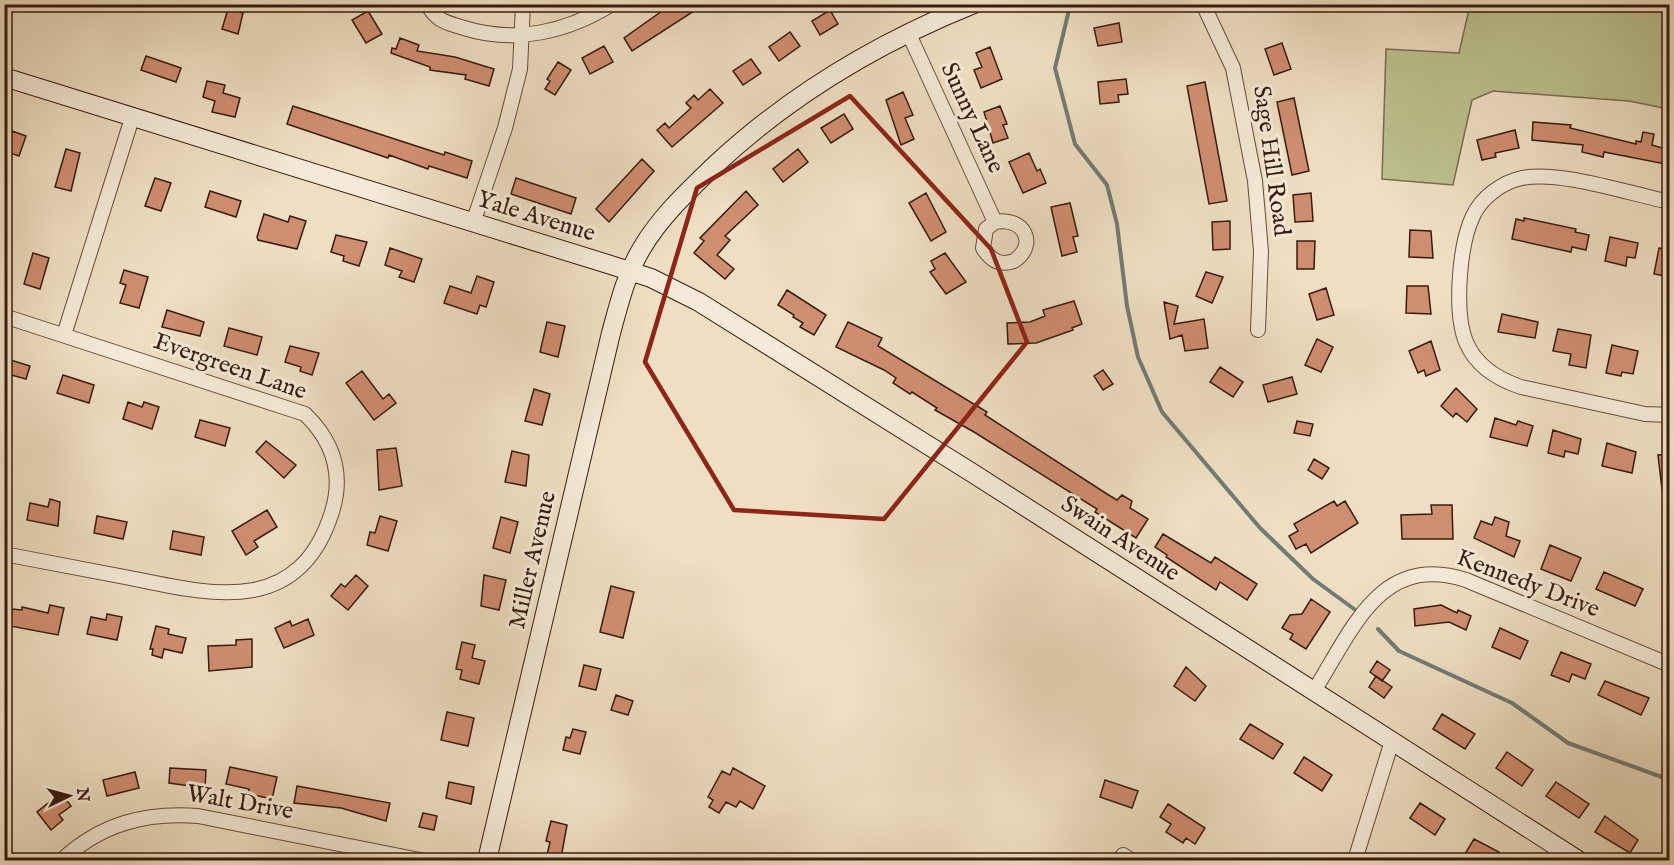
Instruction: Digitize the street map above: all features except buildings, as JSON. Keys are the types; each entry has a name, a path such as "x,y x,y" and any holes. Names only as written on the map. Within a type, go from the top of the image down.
{"street":[{"path":"427,4 436,19 476,32 523,36 550,32 591,17 612,4"},
{"path":"473,224 505,128 520,69 523,4"},
{"path":"630,271 658,225 732,149 801,94 869,52 908,32 974,4"},
{"name":"Sage Hill Road","path":"1203,4 1236,76 1255,181 1261,251 1258,330"},
{"name":"Sunny Lane","path":"908,32 995,222"},
{"name":"Yale Avenue","path":"4,77 630,271"},
{"path":"64,335 132,118"},
{"path":"1670,202 1555,177 1520,178 1507,183 1481,203 1472,216 1463,249 1460,306 1466,342 1481,364 1502,380 1521,387 1645,414 1670,415"},
{"name":"Swain Avenue","path":"630,271 651,278 699,302 1578,861"},
{"name":"Miller Avenue","path":"487,861 606,354 630,271"},
{"name":"Evergreen Lane","path":"4,316 305,414 319,428 331,446 337,465 337,488 332,511 312,554 280,580 243,593 203,593 4,554"},
{"name":"Kennedy Drive","path":"1314,691 1378,595 1410,575 1427,572 1447,574 1466,580 1670,665"},
{"path":"1355,861 1392,741"},
{"name":"Walt Drive","path":"62,861 86,840 105,829 129,820 173,814 208,818 420,861"}],"highlighted area":[{"path":"850,96 991,249 1027,342 884,519 734,510 645,362 697,188"}],"green space":[{"path":"1470,5 1669,5 1669,109 1629,101 1493,91 1472,100 1453,185 1382,179 1386,49 1459,53"}],"waterway":[{"path":"1070,6 1055,68 1075,144 1107,185 1117,224 1127,306 1138,357 1162,412 1260,528 1313,579 1354,609"},
{"path":"1378,629 1399,651 1512,703 1568,743 1670,780"}]}
